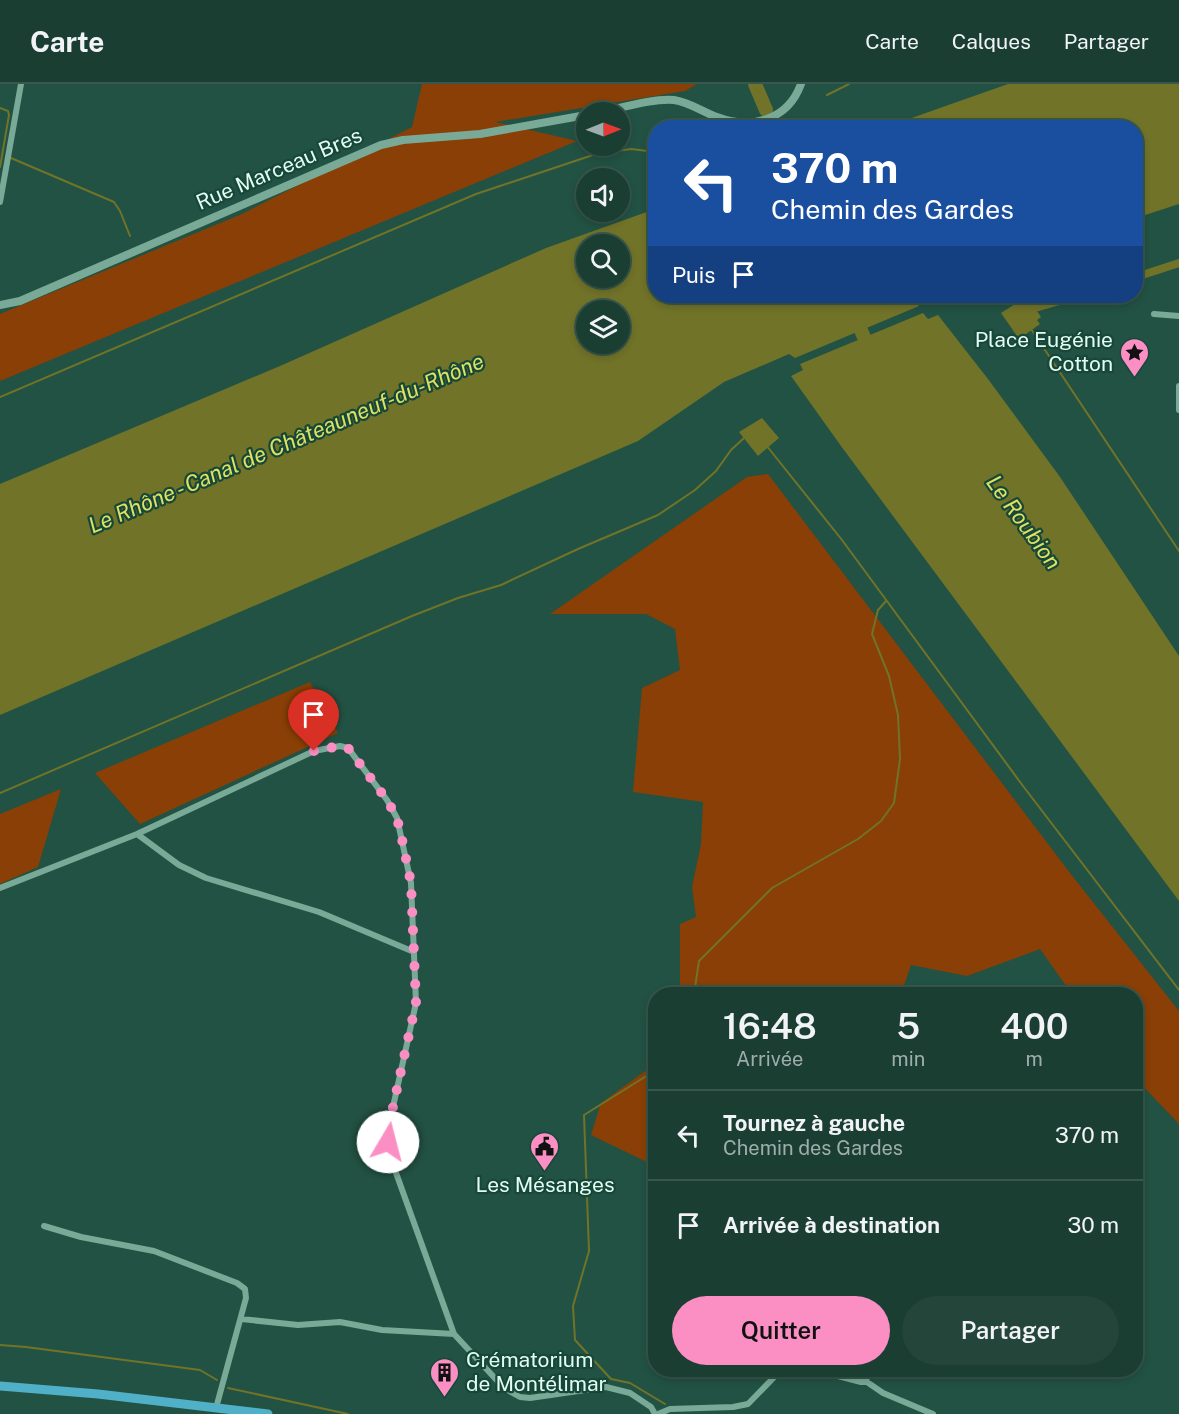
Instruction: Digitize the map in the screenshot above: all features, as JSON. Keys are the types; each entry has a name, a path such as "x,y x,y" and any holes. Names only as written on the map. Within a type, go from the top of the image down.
{"main road":[{"path":"0,1386 98,1394 268,1414"}],"street":[{"path":"0,202 21,84"},
{"path":"762,120 772,118 787,109 801,84"},
{"path":"630,106 674,100 727,120"},
{"name":"Rue Marceau Bres","path":"0,305 20,301 381,145 403,140 480,134 576,117"},
{"path":"1154,314 1179,316"},
{"path":"1179,386 1179,410"},
{"path":"0,888 137,834 314,751 340,746 348,748 387,800 397,818 411,883 416,993 414,1019 389,1125 388,1142 391,1159 454,1334 504,1388 520,1397 530,1398 606,1387 630,1393 651,1407 657,1414 670,1409 734,1407 748,1404 774,1377"},
{"path":"137,834 179,865 206,878 319,912 414,952"},
{"path":"44,1226 81,1237 154,1251 237,1283 244,1289 246,1298 216,1408"},
{"path":"241,1319 298,1325 340,1322 382,1330 454,1334"},
{"path":"842,1377 867,1382 883,1393 933,1414"},
{"path":"866,1377 867,1382"}],"shaded area":[{"path":"422,84 697,84 685,91 618,102 576,102 576,109 495,122 576,141 0,381 0,314 242,214 412,127"},
{"path":"768,474 1070,873 1179,1011 1179,1124 1143,1086 1143,987 1067,987 1040,949 967,976 911,965 903,987 680,987 680,924 696,917 692,887 701,844 703,802 633,792 642,688 680,670 675,629 646,614 550,614 747,477"},
{"path":"310,682 338,733 140,824 95,773"},
{"path":"61,789 38,867 0,884 0,814"},
{"path":"648,1069 648,1163 591,1135 601,1103"}],"water":[{"path":"1008,84 1179,84 1179,204 1143,216 1143,120 906,120"},
{"name":"Le Rhône - Canal de Châteauneuf-du-Rhône","path":"648,212 648,303 916,303 919,306 795,358 789,354 724,382 638,441 0,715 0,484 280,366 546,248 576,237 576,288 630,288 630,234 585,234 619,222 630,222 630,218"},
{"path":"1016,303 1032,303 1041,317 1037,320 1040,324 1019,339 1001,313"},
{"path":"923,313 928,319 938,315 988,379 1060,477 1179,656 1179,901 791,376 803,370 800,364"},
{"path":"762,418 779,438 758,456 739,432"}],"waterway":[{"name":"Le Roubion","path":"755,84 766,110"},
{"path":"827,95 849,84"},
{"path":"0,108 8,111 9,115 0,167"},
{"path":"0,397 476,194 596,154 631,149 648,151"},
{"path":"11,158 114,202 130,236"},
{"path":"1143,275 1179,263"},
{"name":"Le Roubion","path":"849,303 867,344 874,353"},
{"path":"1027,313 1052,303"},
{"path":"1031,329 1179,551"},
{"path":"0,793 412,616 458,598 501,585 658,515 695,490 716,471 731,450 744,438"},
{"path":"766,445 842,540 1023,786 1179,990"},
{"path":"695,987 699,961 772,888 858,839 881,821 894,803 900,759 898,715 889,676 872,634 878,610 886,601"},
{"path":"648,1075 584,1115 589,1251 573,1306 575,1340 611,1379 630,1383 665,1404"},
{"path":"0,1345 200,1370 217,1380"},
{"path":"228,1388 348,1414"}],"place":[{"name":"Place Eugénie Cotton","path":"1134,378"},
{"name":"Les Mésanges","path":"545,1172"},
{"name":"Crématorium de Montélimar","path":"445,1398"}],"route":[{"path":"314,751 328,747 348,748 366,771 397,818 411,883 416,1003 389,1125 388,1142"}]}
